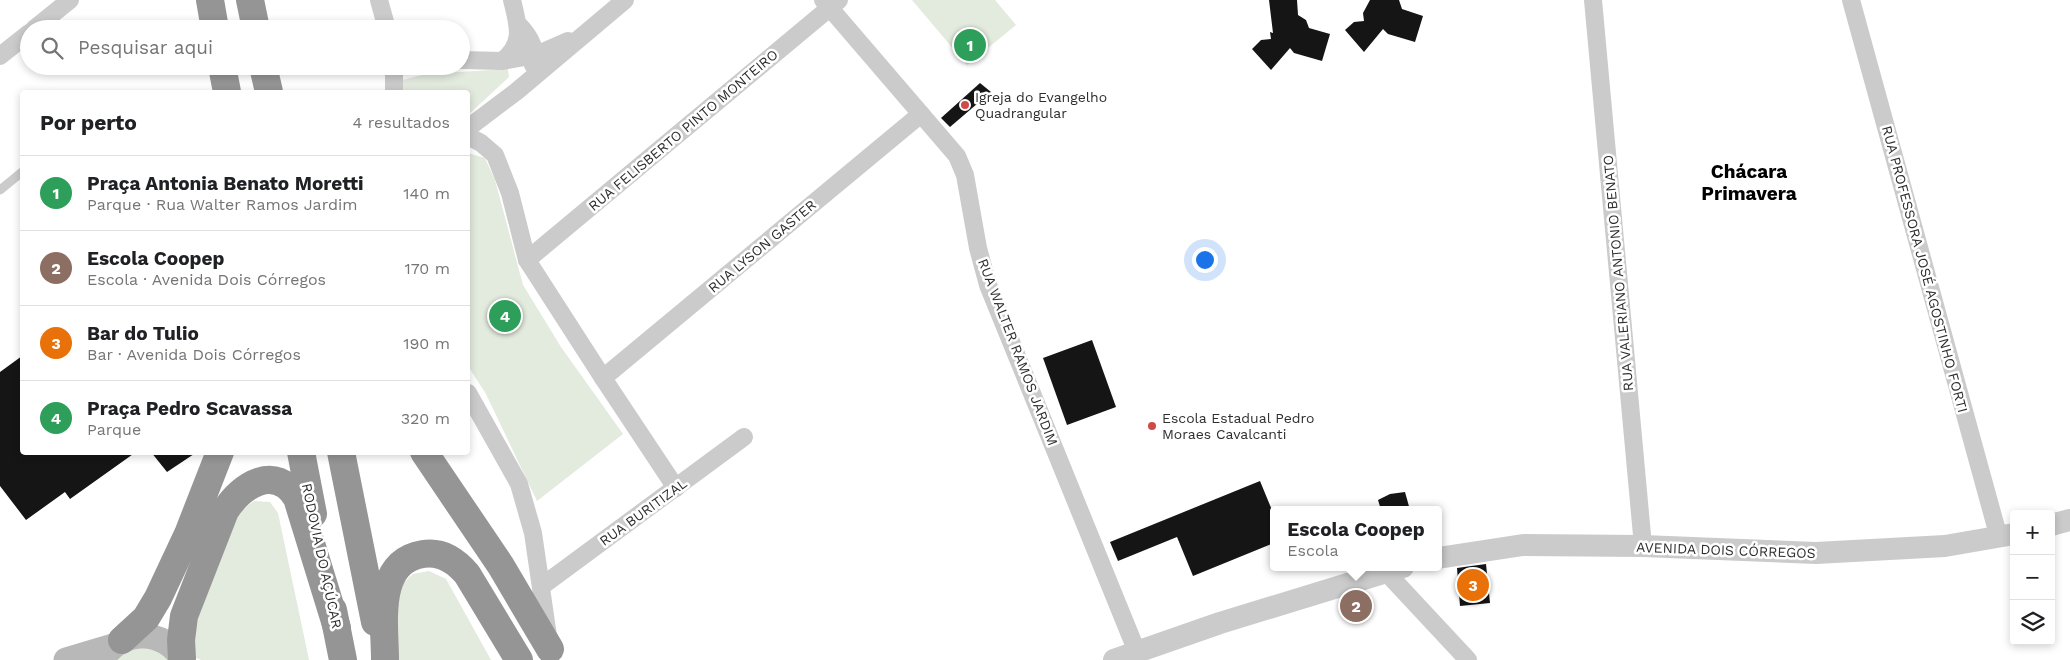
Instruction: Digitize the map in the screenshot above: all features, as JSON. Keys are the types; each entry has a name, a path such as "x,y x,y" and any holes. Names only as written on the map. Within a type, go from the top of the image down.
{"highway":[{"path":"210,0 213,20"},
{"path":"250,0 254,20"},
{"path":"266,75 269,90"},
{"path":"112,649 146,618 158,598 188,534 219,455"},
{"name":"RODOVIA DO AÇÚCAR","path":"302,455 343,660"},
{"path":"342,455 384,660"},
{"path":"426,455 501,566 553,654"},
{"path":"183,659 181,640 184,616 225,511 233,498 243,489 253,483 265,480 276,481 286,486 297,498 337,628"},
{"path":"384,660 386,589 391,576 406,561 415,556 425,554 445,557 457,564 467,574 519,660"}],"main road":[{"path":"66,660 112,649 139,635 156,637 172,645 183,659"}],"street":[{"path":"45,20 70,0"},
{"path":"379,0 385,20"},
{"path":"502,61 512,52 517,40 518,24 512,0"},
{"path":"470,126 517,91 625,0"},
{"name":"RUA VALERIANO ANTONIO BENATO","path":"1593,0 1643,546"},
{"name":"RUA PROFESSORA JOSÉ AGOSTINHO FORTI","path":"1851,0 2006,536"},
{"name":"RUA WALTER RAMOS JARDIM","path":"831,3 957,156 965,175 978,248 988,285 1137,652"},
{"name":"RUA FELISBERTO PINTO MONTEIRO","path":"528,260 831,3"},
{"path":"517,91 531,72 536,55 527,33 518,24"},
{"path":"470,60 502,61 536,55 587,33"},
{"path":"0,56 20,40"},
{"path":"394,75 394,90"},
{"name":"RUA LYSON GASTER","path":"603,378 921,114"},
{"path":"470,137 481,143 495,155 510,193 528,260 676,488"},
{"path":"470,397 520,484 533,533 553,654"},
{"name":"RUA BURITIZAL","path":"542,586 744,437"},
{"path":"2055,524 2070,520"},
{"name":"AVENIDA DOIS CÓRREGOS","path":"1442,557 1523,546 1643,546 1816,553 1945,546 2006,536"},
{"path":"1114,660 1220,622 1391,571"},
{"path":"1395,571 1468,660"}],"lane":[{"path":"0,190 20,174"}],"shaded area":[{"path":"912,0 995,0 1016,25 967,65"},
{"path":"508,69 509,77 470,113 470,90 401,90 402,80 422,75 470,75 470,71"},
{"path":"470,154 485,158 495,180 523,285 561,347 623,434 537,501 486,394 470,369"},
{"path":"254,501 270,502 278,513 309,660 201,660 194,657 187,640 230,526 243,509"},
{"path":"429,571 446,579 491,660 395,660 396,596 403,583 413,574"},
{"path":"133,648 156,649 170,660 116,660 123,653"}],"building":[{"path":"1269,0 1297,0 1298,15 1306,20 1309,28 1330,34 1322,61 1294,53 1290,48 1271,70 1252,49 1261,40 1271,39 1270,32 1273,33"},
{"path":"1370,0 1399,0 1402,9 1423,16 1415,42 1388,34 1383,29 1364,52 1345,30 1354,22 1364,21 1363,13"},
{"name":"Igreja do Evangelho Quadrangular","path":"980,83 991,92 950,127 941,118"},
{"path":"1092,340 1116,407 1067,425 1043,358"},
{"path":"20,357 20,455 132,455 70,499 65,492 26,520 0,486 0,372"},
{"path":"153,455 192,455 167,472"},
{"path":"1260,481 1270,506 1270,545 1193,576 1177,537 1118,561 1110,542"},
{"path":"1405,492 1409,506 1380,506 1378,500 1390,494"},
{"path":"1486,564 1490,603 1460,606 1457,568"}],"place":[{"name":"Praça Antonia Benato Moretti","path":"970,45"},
{"name":"Igreja do Evangelho Quadrangular","path":"965,105"},
{"name":"Praça Pedro Scavassa","path":"505,316"},
{"name":"Escola Estadual Pedro Moraes Cavalcanti","path":"1152,426"},
{"name":"Bar do Tulio","path":"1473,585"},
{"name":"Escola Coopep","path":"1356,606"}],"district":[{"name":"Chácara Primavera","path":"1749,182"}]}
